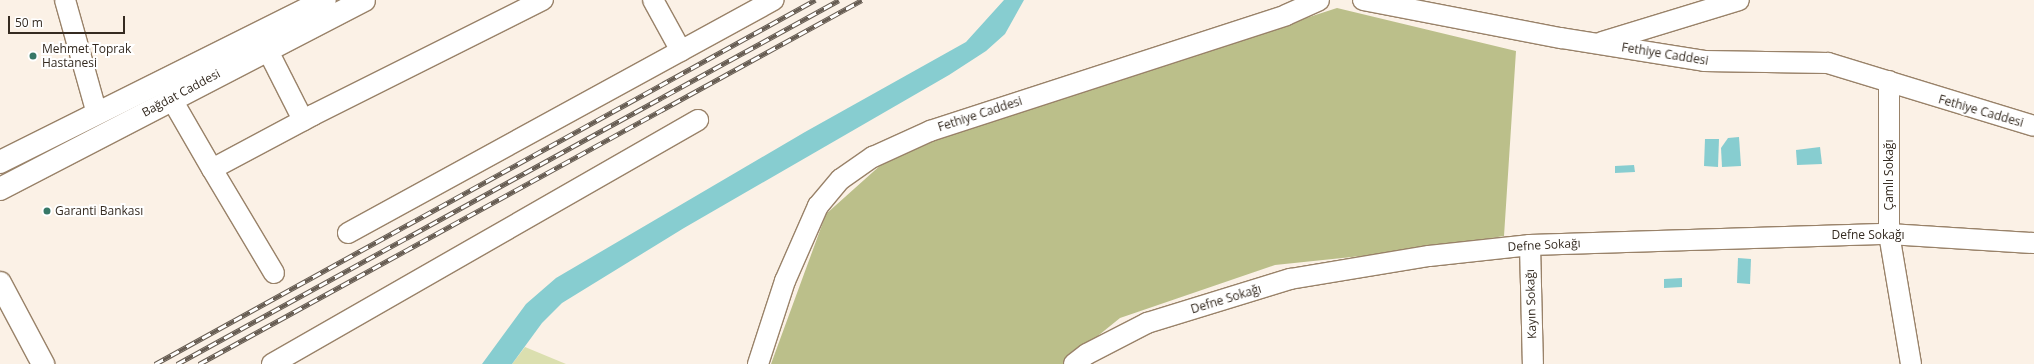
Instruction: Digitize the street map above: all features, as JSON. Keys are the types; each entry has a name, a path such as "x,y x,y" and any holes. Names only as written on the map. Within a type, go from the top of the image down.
{"main road":[{"name":"Bağdat Caddesi","path":"0,162 325,0"},
{"name":"Bağdat Caddesi","path":"0,189 171,98 364,0"},
{"path":"0,283 43,364"},
{"path":"0,311 28,364"}],"street":[{"path":"65,0 97,114"},
{"path":"212,169 303,120 543,0"},
{"path":"653,0 681,51"},
{"path":"348,233 773,0"},
{"name":"Fethiye Caddesi","path":"758,364 785,281 818,206 841,179 873,157 930,131 1286,15 1319,0"},
{"name":"Fethiye Caddesi","path":"1363,0 1704,61 1828,63 1889,81 1927,95 2034,126"},
{"path":"1598,43 1738,0"},
{"path":"267,49 303,120"},
{"name":"Çamlı Sokağı","path":"1889,81 1889,234 1911,364"},
{"path":"171,98 274,273"},
{"path":"272,364 698,120"},
{"name":"Defne Sokağı","path":"1074,364 1087,354 1148,323 1290,279 1429,256 1530,244 1889,234 2034,242"},
{"name":"Kayın Sokağı","path":"1530,244 1533,364"}],"green space":[{"path":"1337,8 1516,51 1504,236 1419,250 1275,265 1120,318 1063,364 771,364 826,214 883,163 924,142"},
{"path":"525,347 566,364 512,364"}],"water":[{"path":"1004,0 1024,0 1005,34 986,51 949,75 684,228 562,303 542,323 512,364 482,364 526,304 556,278 805,132 966,42"},
{"path":"1739,137 1741,166 1722,167 1721,148 1728,138"},
{"path":"1705,139 1719,139 1718,167 1704,166"},
{"path":"1820,147 1822,164 1797,165 1796,150"},
{"path":"1634,165 1635,172 1615,173 1615,166"},
{"path":"1738,258 1751,259 1750,284 1737,283"},
{"path":"1682,278 1682,287 1664,288 1664,279"}],"railway":[{"path":"155,364 815,0"},
{"path":"177,364 839,0"},
{"path":"199,364 862,0"}],"place":[{"name":"Mehmet Toprak Hastanesi","path":"33,56"},
{"name":"Garanti Bankası","path":"47,211"}]}
